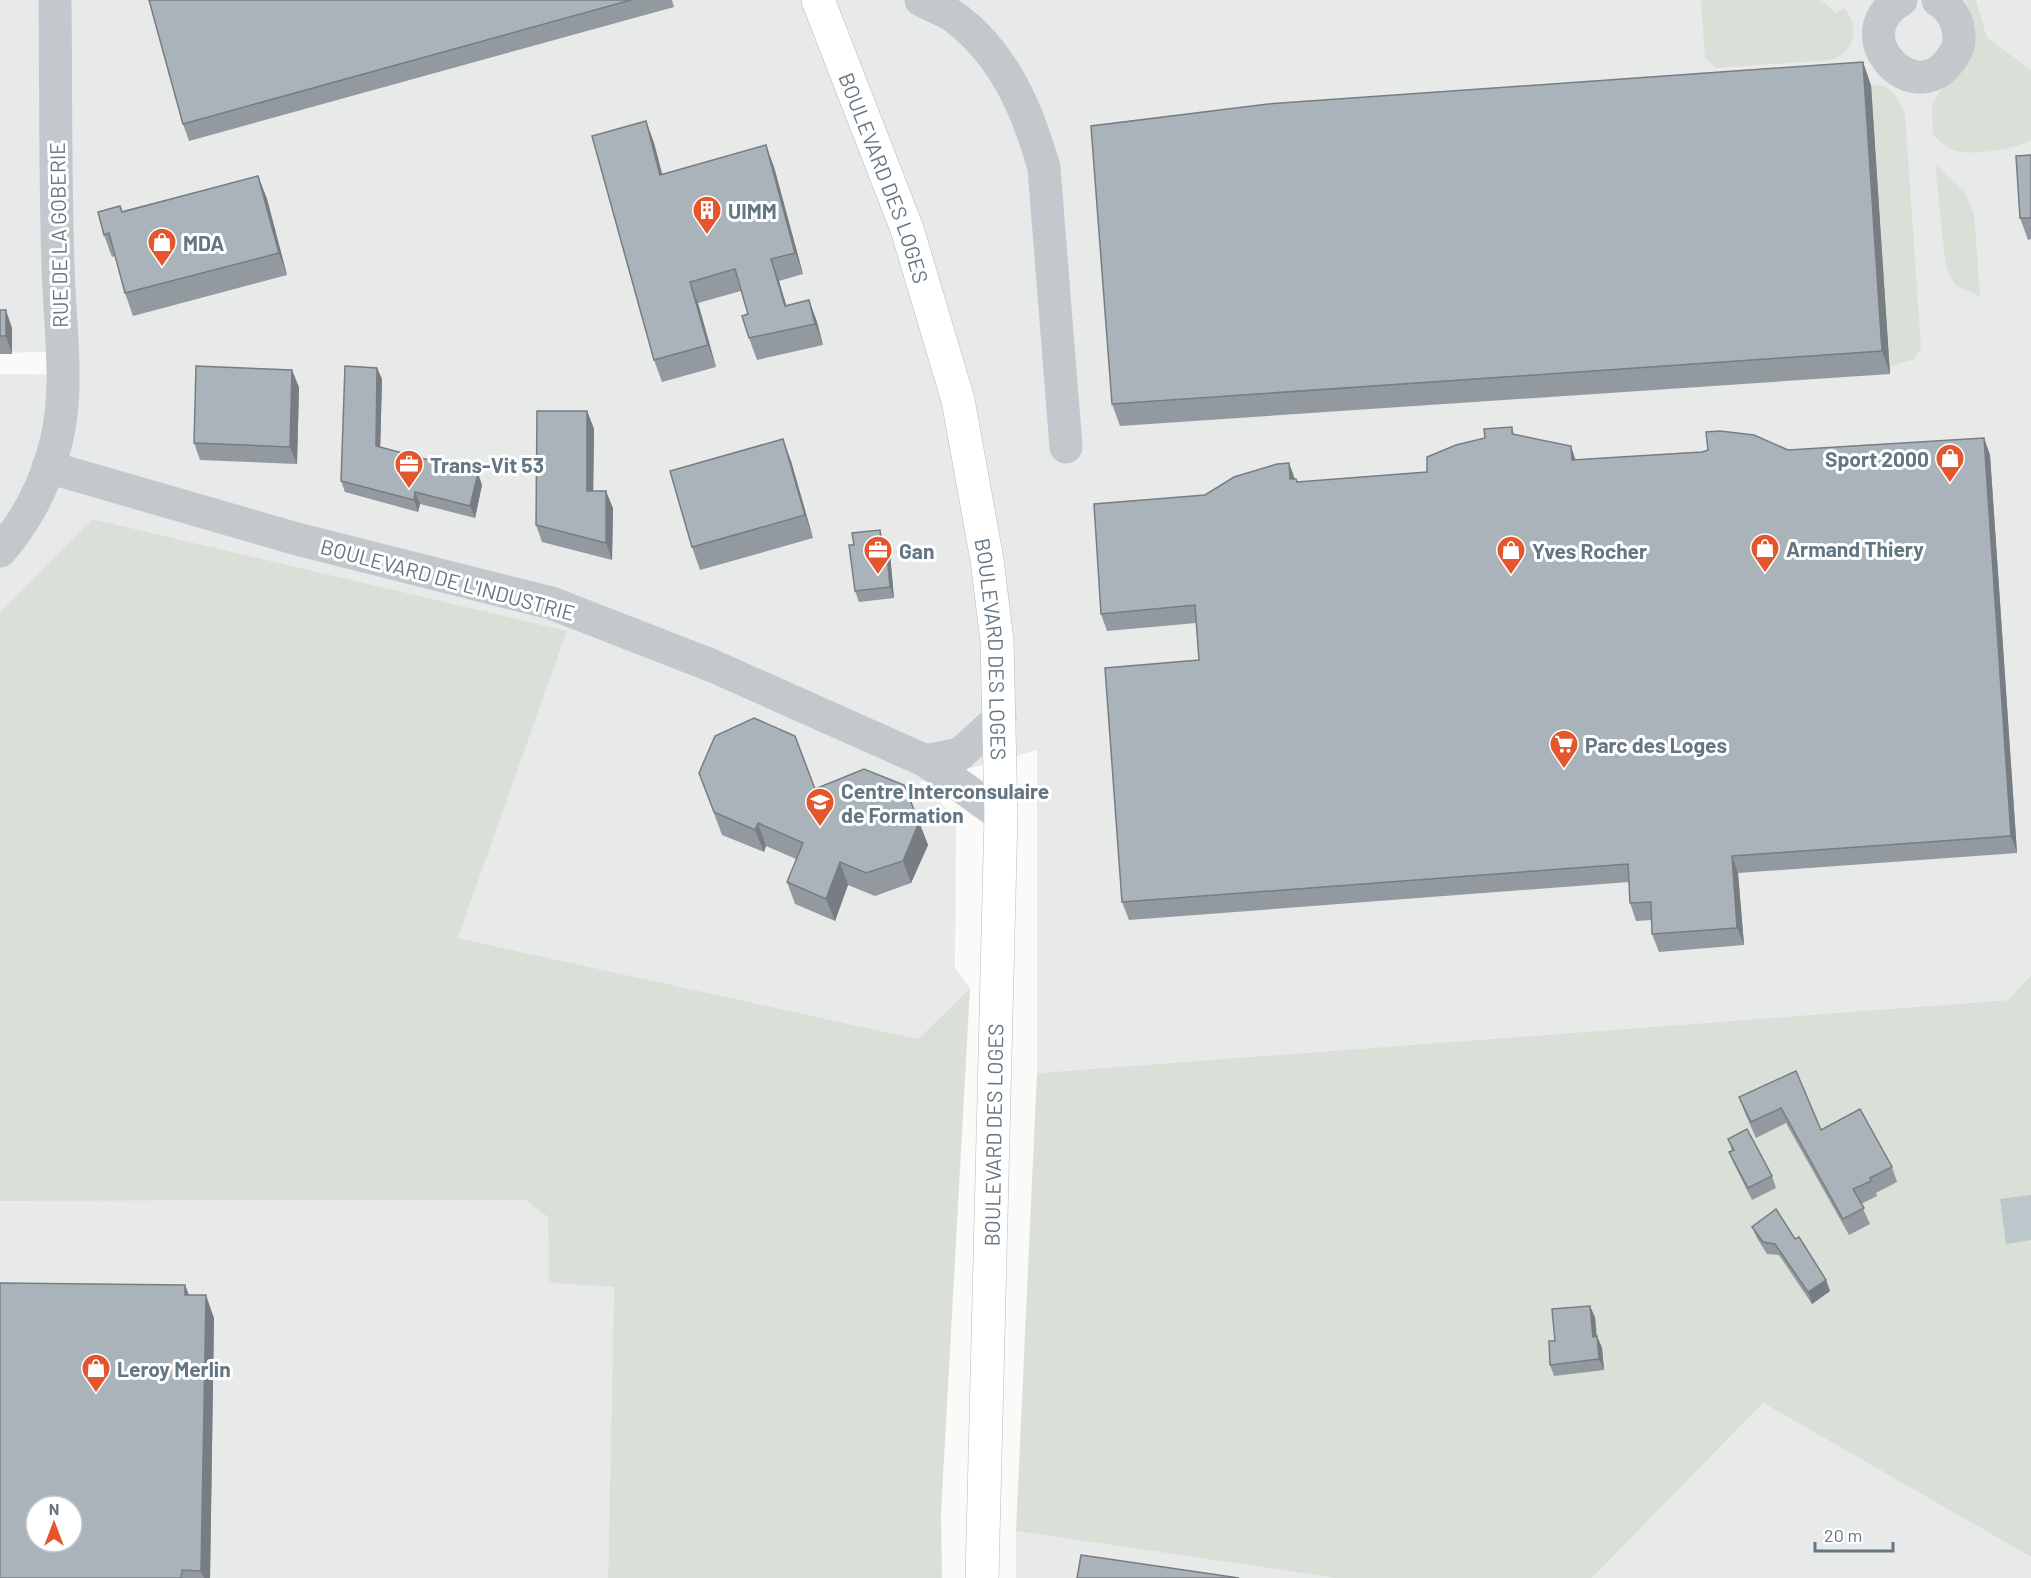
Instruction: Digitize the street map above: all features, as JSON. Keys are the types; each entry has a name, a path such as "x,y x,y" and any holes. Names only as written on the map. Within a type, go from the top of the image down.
{"main road":[{"name":"BOULEVARD DES LOGES","path":"819,0 907,229 958,400 987,560 997,641 1001,815 982,1578"}],"street":[{"name":"RUE DE LA GOBERIE","path":"48,467 56,443 63,399 56,196 55,0"},
{"path":"921,0 956,18 987,46 1017,93 1036,137 1044,168 1066,447"},
{"path":"1892,2 1880,22 1878,38 1881,52 1889,63 1902,73 1928,75 1944,68 1954,56 1959,42 1958,26 1953,14 1938,0"},
{"path":"0,551 26,514 48,467"},
{"name":"BOULEVARD DE L'INDUSTRIE","path":"48,467 297,539 551,603 713,666 926,761 1001,815"},
{"path":"926,761 960,754 1000,718"}],"shaded area":[{"path":"0,0 2031,0 2031,975 2008,1000 1037,1073 1037,750 919,782 956,818 955,968 970,988 918,1039 458,938 567,631 0,612 0,374 74,375 74,351 0,353"},
{"path":"1701,0 1821,0 1836,13 1844,8 1852,23 1853,38 1845,52 1830,60 1716,68 1705,58"},
{"path":"1965,0 1976,0 1987,38 2031,70 2031,140 2025,143 1973,153 1950,148 1933,135 1932,105 1942,88 1971,14"},
{"path":"1871,85 1889,89 1897,97 1905,114 1921,347 1915,359 1890,366"},
{"path":"1935,164 1964,191 1974,214 1980,296 1956,286 1946,267"},
{"path":"92,519 567,631 458,938 918,1039 970,988 941,1513 942,1578 608,1578 614,1287 549,1283 548,1217 525,1200 0,1201 0,612"},
{"path":"2031,975 2031,1557 1763,1403 1592,1578 1336,1578 1016,1531 1037,1073 2008,1000"},
{"path":"2031,1195 2031,1240 2006,1244 2000,1199"},
{"path":"525,1200 548,1217 549,1283 614,1287 608,1578 0,1578 0,1201"},
{"path":"1763,1403 2031,1557 2031,1578 1592,1578"},
{"path":"1016,1531 1332,1577 1336,1578 1016,1578"}],"building":[{"path":"149,0 631,0 183,124"},
{"path":"1863,62 1882,351 1112,404 1091,126 1268,104"},
{"name":"UIMM","path":"646,121 660,175 766,145 795,253 771,259 785,306 809,300 815,324 749,338 742,316 748,314 735,269 690,282 708,345 654,360 592,136"},
{"path":"2031,155 2031,218 2020,218 2016,156"},
{"path":"258,176 279,253 125,293 109,233 104,235 98,212 120,206 122,212"},
{"path":"0,310 6,310 6,336 0,336"},
{"path":"196,366 292,370 290,447 194,443"},
{"path":"345,366 377,368 376,446 478,473 470,506 415,492 414,500 341,481"},
{"path":"537,411 587,411 587,491 606,491 606,543 536,525"},
{"name":"Parc des Loges","path":"1512,427 1512,434 1571,446 1572,460 1702,452 1708,450 1706,432 1720,431 1754,435 1788,450 1984,438 2011,836 1732,856 1737,928 1652,934 1651,902 1630,903 1628,864 1122,902 1105,668 1199,660 1195,605 1101,614 1094,504 1205,495 1234,477 1277,464 1289,463 1290,479 1296,479 1297,482 1427,472 1427,457 1456,445 1485,438 1484,429"},
{"path":"783,439 805,515 692,547 670,471"},
{"path":"880,530 881,543 886,542 890,587 855,591 849,545 854,545 852,533"},
{"name":"Centre Interconsulaire de Formation","path":"754,718 795,736 815,789 864,769 904,785 919,822 903,861 866,873 840,862 826,899 787,882 803,843 758,823 755,830 714,812 699,773 715,736"},
{"path":"1796,1071 1821,1130 1860,1109 1892,1167 1870,1178 1871,1181 1853,1189 1864,1208 1843,1219 1781,1108 1751,1122 1739,1097"},
{"path":"1747,1129 1772,1176 1748,1188 1729,1152 1734,1150 1728,1139"},
{"path":"1776,1209 1795,1239 1799,1237 1826,1280 1808,1292 1775,1244 1763,1242 1752,1227"},
{"name":"Leroy Merlin","path":"0,1283 185,1285 185,1295 206,1295 201,1571 182,1570 181,1578 0,1578"},
{"path":"1590,1306 1593,1337 1597,1336 1599,1359 1550,1365 1549,1341 1555,1341 1552,1309"},
{"path":"1081,1555 1239,1578 1077,1578"}],"place":[{"name":"UIMM","path":"707,236"},
{"name":"MDA","path":"162,268"},
{"name":"Sport 2000","path":"1950,484"},
{"name":"Trans-Vit 53","path":"409,490"},
{"name":"Armand Thiery","path":"1765,574"},
{"name":"Gan","path":"878,576"},
{"name":"Yves Rocher","path":"1511,576"},
{"name":"Parc des Loges","path":"1564,770"},
{"name":"Centre Interconsulaire de Formation","path":"820,828"},
{"name":"Leroy Merlin","path":"96,1394"}]}
